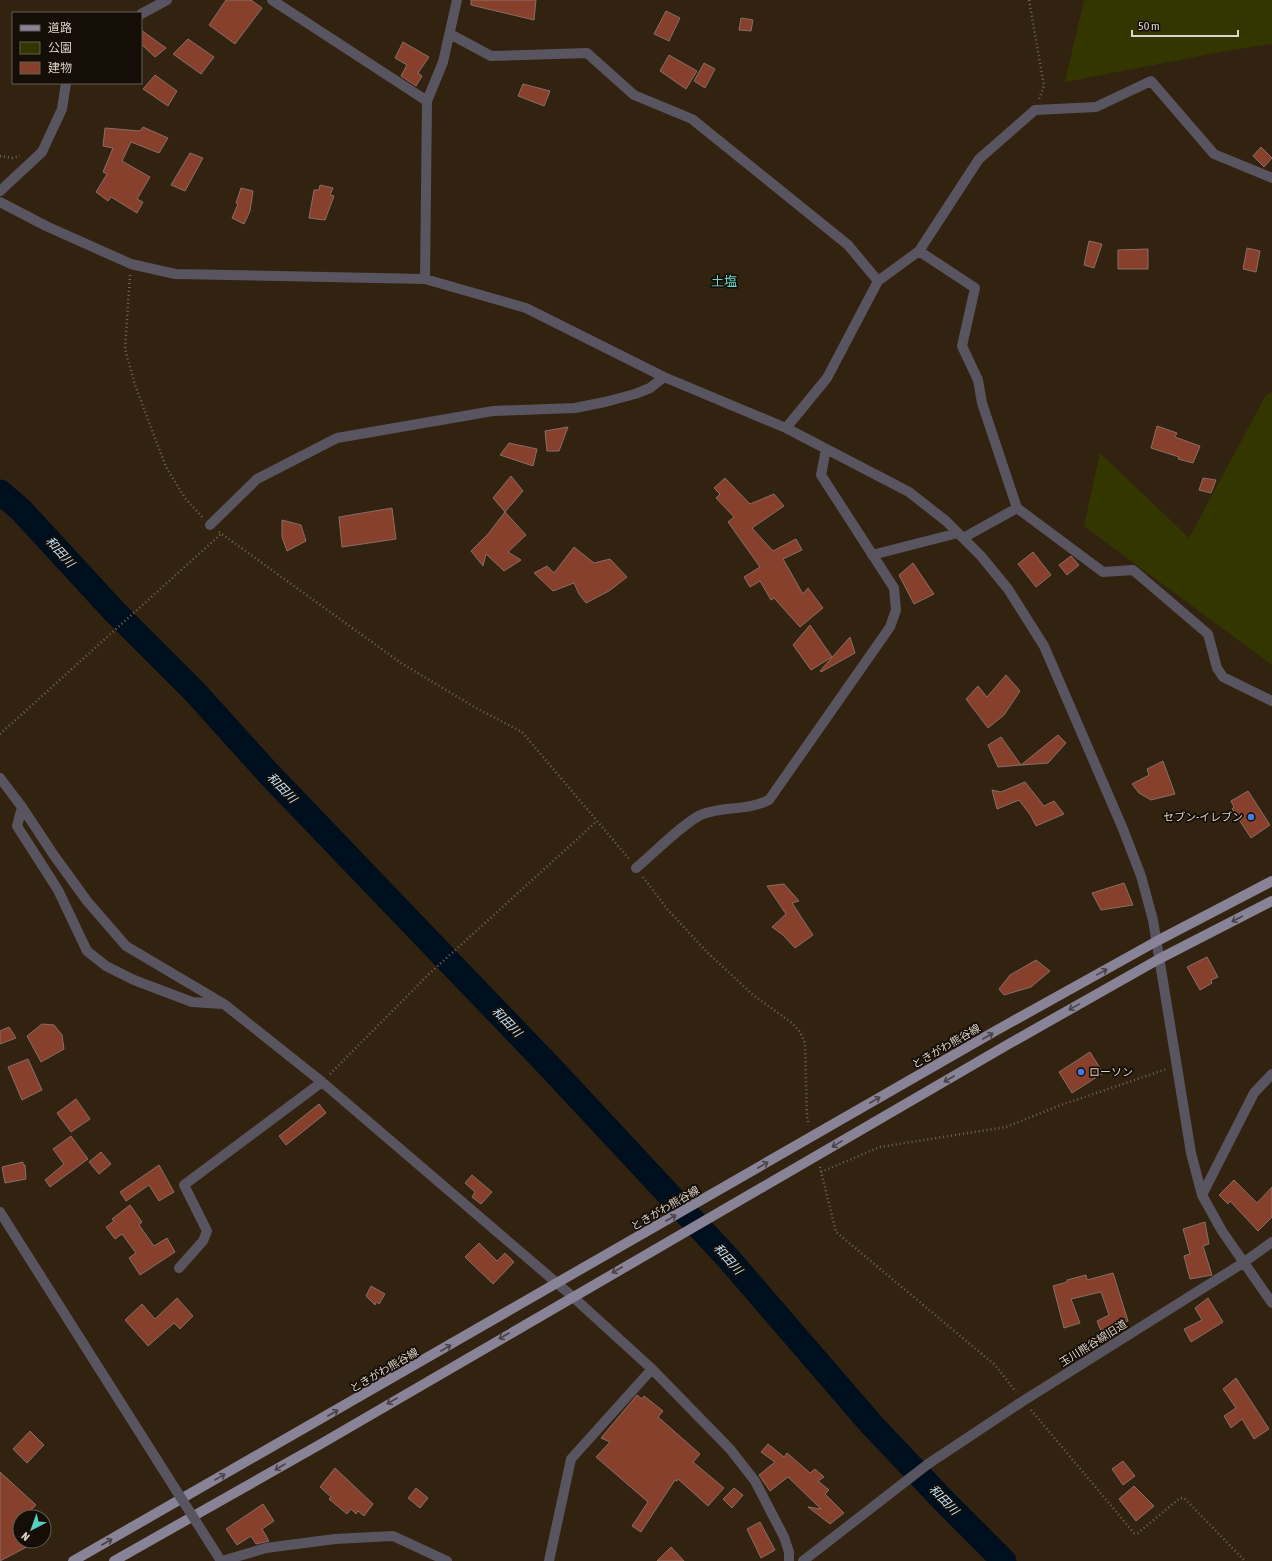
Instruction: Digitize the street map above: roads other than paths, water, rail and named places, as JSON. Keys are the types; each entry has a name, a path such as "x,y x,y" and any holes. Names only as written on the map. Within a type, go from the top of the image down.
{"main road":[{"name":"ときがわ熊谷線","path":"73,1561 557,1284 811,1136 1157,941 1272,881"},
{"path":"114,1561 319,1445 572,1296 1007,1045 1159,960 1272,901"}],"street":[{"path":"142,13 167,0"},
{"path":"272,0 428,101"},
{"path":"425,279 428,101 443,62 458,0"},
{"path":"450,34 492,56 587,53 634,95 692,118 848,245 878,281"},
{"path":"786,428 827,378 878,281 919,252 979,159 1035,110 1096,107 1151,80 1214,154 1272,178"},
{"path":"0,191 42,152 62,109 66,84"},
{"path":"0,202 46,226 131,264 174,274 425,279 526,308 664,377 786,428 909,492 946,521 981,556 1008,589 1044,646 1123,829 1140,876 1157,941 1191,1153 1202,1195 1243,1264 1272,1303"},
{"path":"919,252 975,288 962,346 978,380 982,403 1017,508 1103,572 1133,570 1208,634 1217,668 1223,677 1272,701"},
{"path":"210,525 257,479 337,438 493,411 575,408 635,394 650,388 664,377"},
{"path":"636,868 688,824 703,814 758,805 769,800 890,627 896,610 894,588 821,476 826,449"},
{"path":"872,555 960,535 1017,508"},
{"path":"0,778 22,807 87,902 126,946 224,1004 322,1082 572,1296 652,1369 730,1449 755,1480 784,1537 789,1552 789,1561"},
{"path":"22,807 17,826 58,890 87,951 106,966 134,980 192,1002 224,1004"},
{"path":"1202,1195 1254,1093 1272,1074"},
{"path":"179,1268 203,1242 207,1231 184,1186 322,1082"},
{"path":"0,1212 221,1561 266,1548 335,1539 393,1536 447,1561"},
{"name":"玉川熊谷線旧道","path":"803,1561 928,1464 1023,1401 1243,1264 1272,1242"},
{"path":"549,1561 571,1459 652,1369"}],"waterway":[{"name":"和田川","path":"0,492 21,510 114,611 195,692 269,774 551,1068 727,1257 872,1425 944,1501 1004,1561"}],"place":[{"name":"セブン-イレブン","path":"1251,817"},
{"name":"ローソン","path":"1081,1072"}],"district":[{"name":"土塩","path":"724,281"}]}
